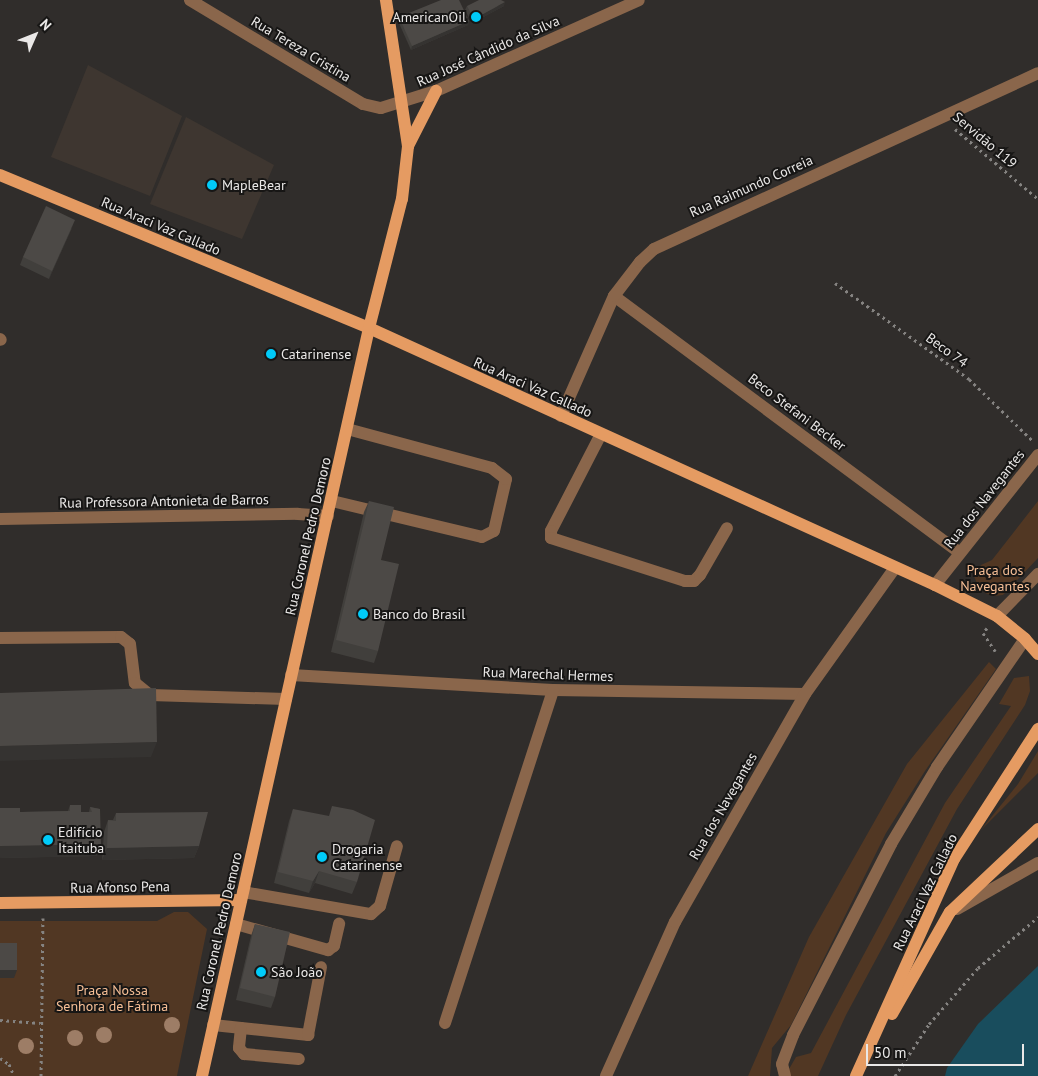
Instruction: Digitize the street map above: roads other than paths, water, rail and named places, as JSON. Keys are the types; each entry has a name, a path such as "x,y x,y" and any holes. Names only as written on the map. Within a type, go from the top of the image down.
{"main road":[{"name":"Rua Coronel Pedro Demoro","path":"202,1076 291,675 332,501 369,328 402,199 408,146 386,0"},
{"path":"408,146 436,91"},
{"name":"Rua Araci Vaz Callado","path":"0,176 369,328 935,585 997,616 1025,639 1038,654"},
{"name":"Rua Araci Vaz Callado","path":"856,1076 954,859 1038,729"},
{"path":"856,1076 950,912 1038,829"},
{"name":"Rua Afonso Pena","path":"0,903 242,896"}],"street":[{"name":"Rua Tereza Cristina","path":"190,0 363,104 380,108 402,102"},
{"name":"Rua José Cândido da Silva","path":"402,102 436,91 639,0"},
{"name":"Rua Raimundo Correia","path":"561,416 614,296 640,262 666,241 1038,73"},
{"name":"Beco Stefani Becker","path":"614,296 694,353 960,553"},
{"path":"332,501 482,538 494,531 506,479 492,468 347,429"},
{"path":"601,434 551,531 551,538 686,582 694,581 700,575 727,528"},
{"name":"Rua dos Navegantes","path":"935,585 1038,455"},
{"name":"Rua Professora Antonieta de Barros","path":"0,519 298,514 328,516"},
{"name":"Rua dos Navegantes","path":"606,1076 674,922 804,694 895,568"},
{"path":"997,616 1038,574"},
{"path":"0,638 121,637 130,644 135,683 150,695 286,699"},
{"path":"785,1076 782,1064 793,1034 891,844 937,767 1025,639"},
{"name":"Rua Marechal Hermes","path":"291,675 553,690 804,694"},
{"path":"445,1023 553,690"},
{"path":"242,896 371,914 380,906 397,846"},
{"path":"950,912 1038,863"},
{"path":"236,924 328,950 334,946 339,924"},
{"path":"213,1025 308,1035 321,967"},
{"path":"241,1028 239,1048 244,1054 299,1060"}],"water":[{"path":"1038,966 1038,1076 945,1076 947,1068 978,1024"}],"place":[{"name":"AmericanOil","path":"476,17"},
{"name":"MapleBear","path":"212,185"},
{"name":"Catarinense","path":"271,354"},
{"name":"Banco do Brasil","path":"363,614"},
{"name":"Edifício Itaituba","path":"48,840"},
{"name":"Drogaria Catarinense","path":"322,857"},
{"name":"São João","path":"261,972"}],"park label":[{"name":"Praça dos Navegantes","path":"995,578"},
{"name":"Praça Nossa Senhora de Fátima","path":"112,998"}]}
